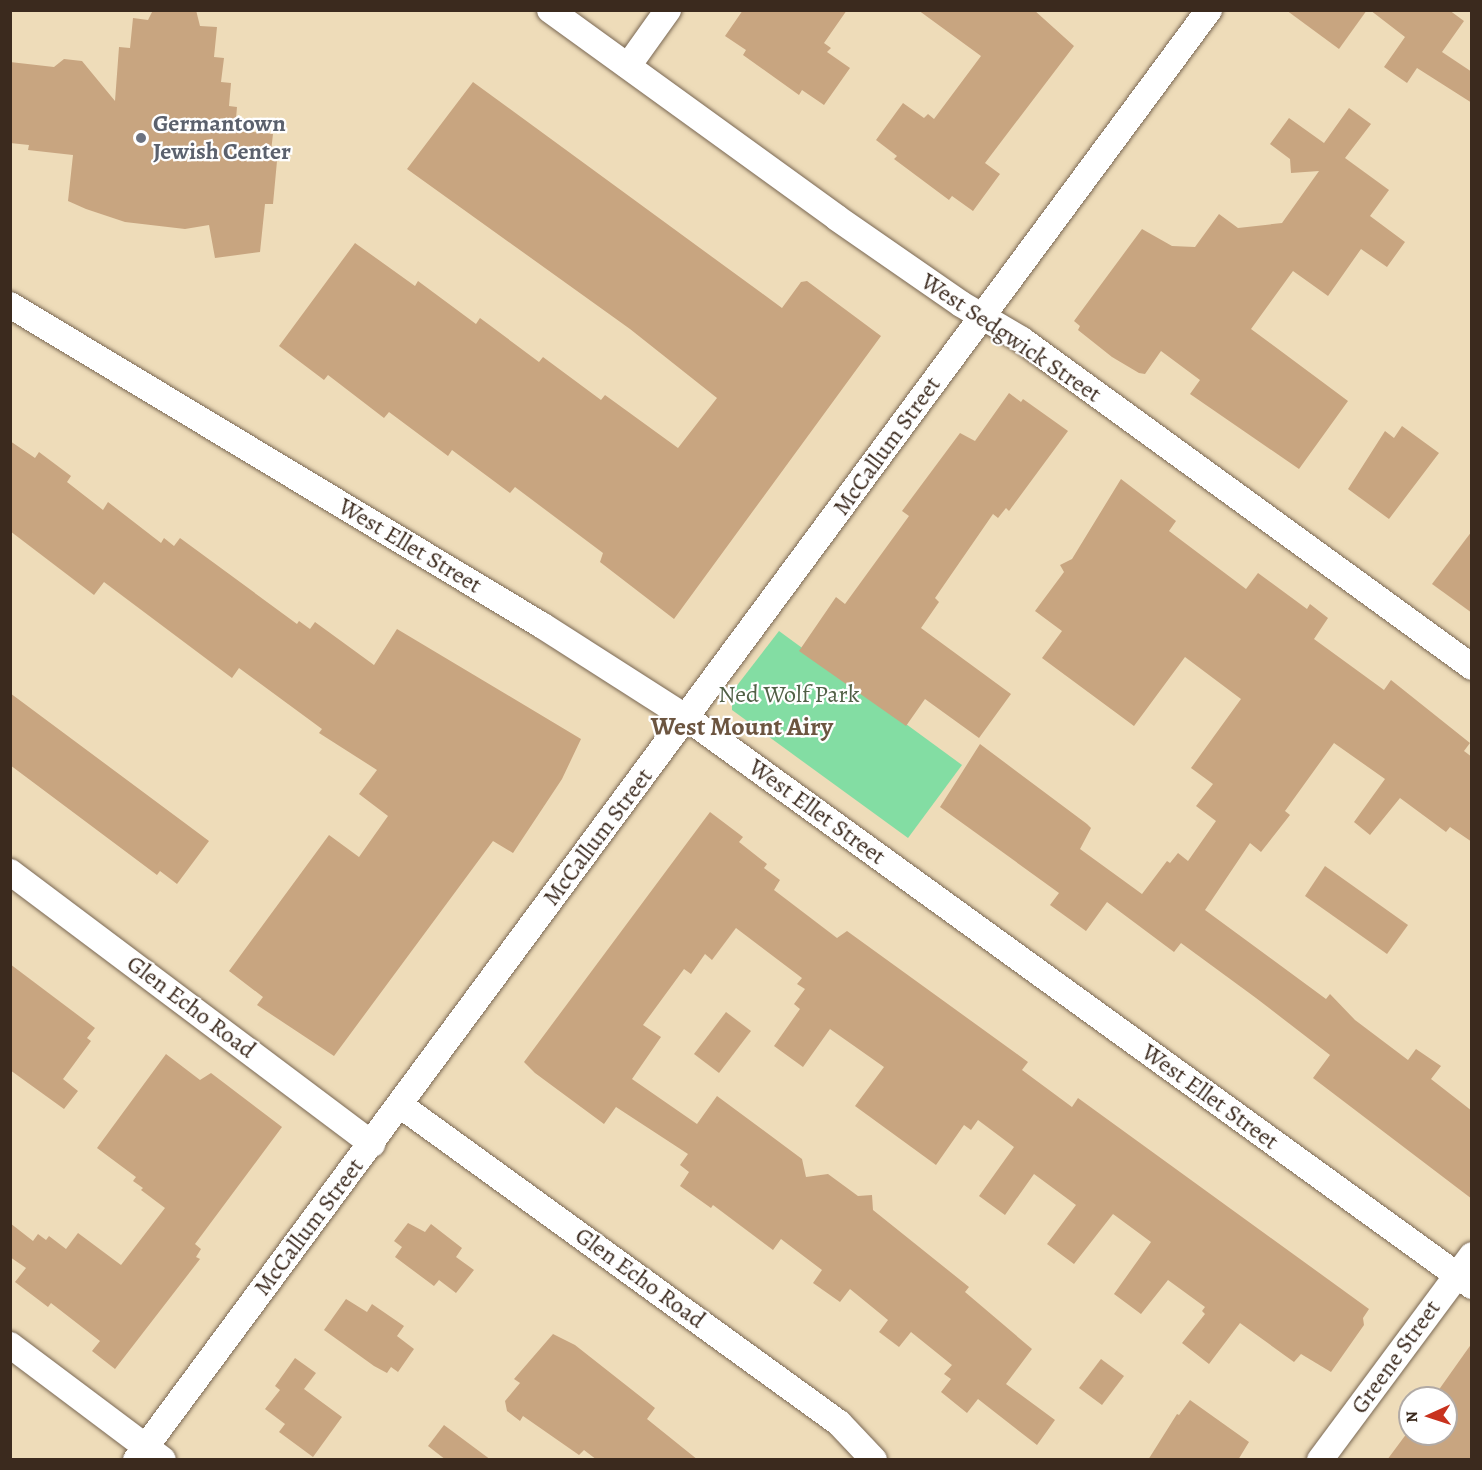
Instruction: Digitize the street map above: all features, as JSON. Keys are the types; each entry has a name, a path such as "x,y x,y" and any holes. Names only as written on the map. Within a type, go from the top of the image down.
{"street":[{"name":"West Sedgwick Street","path":"550,10 837,218 1022,340 1472,667"},
{"path":"628,66 668,10"},
{"name":"McCallum Street","path":"148,1455 372,1143 1209,10"},
{"name":"West Ellet Street","path":"10,305 532,620 687,718 1464,1281"},
{"name":"Glen Echo Road","path":"10,872 372,1143"},
{"name":"Glen Echo Road","path":"400,1105 839,1423 873,1460"},
{"name":"Greene Street","path":"1320,1460 1464,1281 1472,1255"},
{"path":"10,1345 148,1455"}],"green space":[{"name":"Ned Wolf Park","path":"779,631 962,765 908,838 732,710 732,692"}],"building":[{"name":"Germantown Jewish Center","path":"153,10 196,10 200,26 217,27 214,57 224,58 221,82 231,83 229,106 237,107 235,130 273,134 270,160 277,161 273,204 265,204 260,252 215,258 209,225 185,229 125,222 86,209 68,201 73,155 28,150 29,145 10,143 10,62 54,67 64,59 82,61 115,101 119,47 130,48 133,18 148,20"},
{"path":"743,10 847,10 824,43 831,48 827,52 850,68 824,105 802,90 799,95 743,55 746,50 725,36"},
{"path":"918,10 1034,10 1074,46 985,163 1000,174 973,211 952,196 949,200 894,159 897,156 876,140 903,103 924,118 928,114 934,119 981,56"},
{"path":"1286,10 1367,10 1339,49"},
{"path":"1370,10 1449,10 1464,21 1442,52 1472,72 1472,103 1417,68 1407,83 1384,67 1405,37"},
{"path":"473,82 782,308 801,282 807,281 881,336 674,619 600,562 603,553 515,487 510,493 452,450 448,456 389,412 384,418 328,375 324,380 279,346 355,243 415,286 418,281 476,324 480,318 539,362 543,357 601,400 605,395 678,448 717,398 630,329 407,169"},
{"path":"1349,108 1371,124 1345,158 1389,190 1370,216 1405,242 1387,267 1361,249 1328,296 1293,271 1251,329 1348,401 1299,469 1190,394 1200,380 1161,351 1145,374 1139,373 1112,357 1078,330 1080,326 1074,321 1142,229 1172,246 1195,247 1219,214 1238,228 1282,223 1319,171 1291,173 1290,159 1270,144 1289,118 1324,143"},
{"path":"1009,393 1021,402 1023,399 1068,431 1009,511 1006,508 998,518 993,514 935,598 939,602 921,628 1011,694 979,738 925,699 906,726 799,651 836,597 845,604 909,516 902,511 960,433 975,441"},
{"path":"1402,426 1439,453 1389,519 1348,489 1385,431 1394,438"},
{"path":"10,441 35,458 39,452 71,476 67,482 103,510 108,502 161,543 164,538 174,546 180,538 297,624 299,621 310,629 315,622 374,665 397,629 581,739 562,779 513,853 493,841 334,1056 257,1005 263,997 229,971 329,835 359,857 388,816 359,794 377,770 319,733 322,729 239,668 232,678 104,582 94,595 10,531"},
{"path":"1121,479 1176,521 1169,531 1246,589 1258,573 1307,609 1310,604 1328,618 1314,639 1384,690 1391,680 1470,743 1464,751 1472,757 1472,842 1450,827 1446,832 1400,798 1370,835 1354,822 1385,779 1334,743 1285,811 1290,815 1261,852 1250,843 1205,910 1326,999 1330,994 1355,1020 1408,1060 1416,1049 1441,1066 1431,1079 1472,1111 1472,1199 1313,1078 1330,1055 1256,998 1181,943 1174,952 1107,902 1086,931 1050,905 1059,893 940,807 980,744 1087,824 1091,828 1080,849 1142,894 1167,861 1170,863 1178,853 1188,861 1216,821 1196,806 1213,784 1191,768 1241,699 1185,657 1134,726 1042,658 1062,631 1035,611 1064,572 1060,565 1072,559"},
{"path":"1472,531 1472,613 1432,584"},
{"path":"10,693 209,841 177,884 160,871 157,875 10,765"},
{"path":"710,812 743,837 739,842 767,864 764,868 780,880 774,890 837,938 847,931 1028,1062 1022,1070 1072,1107 1078,1098 1369,1309 1363,1318 1364,1325 1331,1372 1301,1354 1294,1362 1240,1323 1209,1364 1182,1343 1205,1314 1202,1311 1205,1307 1168,1280 1141,1314 1114,1294 1151,1242 1113,1214 1074,1264 1047,1244 1076,1205 1034,1174 1005,1215 979,1196 1014,1147 978,1120 971,1130 964,1125 936,1165 855,1106 884,1067 830,1029 803,1067 774,1046 800,1009 794,1004 805,989 797,984 802,978 736,928 712,960 705,954 691,974 684,969 643,1025 661,1037 632,1079 697,1124 717,1096 802,1159 806,1177 828,1174 858,1196 872,1195 873,1210 969,1287 965,1292 1032,1349 1006,1384 1055,1420 1037,1445 978,1399 967,1413 941,1392 951,1379 944,1374 952,1365 911,1332 899,1347 879,1332 888,1320 850,1289 840,1302 813,1283 822,1270 781,1239 773,1250 713,1205 711,1208 680,1186 689,1172 680,1165 688,1154 616,1107 604,1124 535,1073 524,1062"},
{"path":"1325,866 1408,925 1387,954 1305,896"},
{"path":"10,964 95,1028 87,1038 91,1041 63,1079 78,1091 64,1109 10,1070"},
{"path":"726,1012 751,1031 719,1073 694,1054"},
{"path":"166,1054 200,1080 211,1073 282,1127 195,1244 201,1249 196,1257 200,1259 115,1369 92,1351 100,1341 51,1303 48,1307 15,1282 26,1268 10,1257 10,1223 33,1241 38,1234 46,1240 49,1236 66,1249 78,1233 121,1265 165,1208 141,1190 143,1188 133,1181 136,1177 97,1148"},
{"path":"408,1223 425,1232 431,1224 462,1248 456,1257 474,1270 456,1293 439,1280 434,1286 395,1257 402,1247 394,1241"},
{"path":"346,1299 367,1312 372,1304 404,1326 397,1336 414,1349 398,1372 391,1367 387,1373 374,1366 324,1330"},
{"path":"553,1334 575,1345 655,1408 647,1419 698,1460 597,1460 584,1450 579,1455 523,1416 520,1421 507,1411 505,1401 520,1383 514,1379"},
{"path":"1472,1343 1472,1460 1387,1460 1398,1445 1458,1446 1458,1386 1442,1386"},
{"path":"295,1358 316,1373 304,1389 342,1417 313,1457 279,1432 285,1424 265,1409 280,1390 275,1386"},
{"path":"1101,1359 1124,1376 1102,1405 1079,1388"},
{"path":"1190,1400 1249,1442 1238,1460 1148,1460 1177,1414 1179,1415"},
{"path":"444,1425 491,1460 446,1460 428,1446"}],"place":[{"name":"Germantown Jewish Center","path":"141,138"}],"district":[{"name":"West Mount Airy","path":"742,727"}]}
